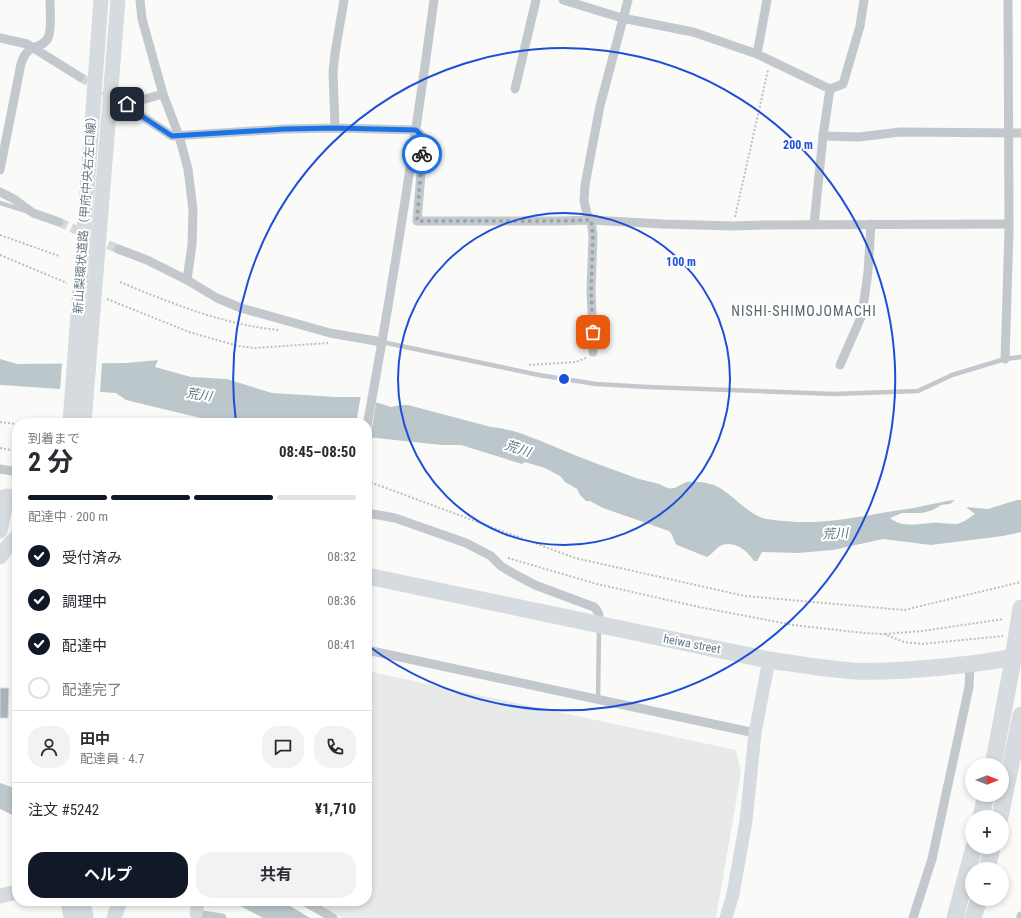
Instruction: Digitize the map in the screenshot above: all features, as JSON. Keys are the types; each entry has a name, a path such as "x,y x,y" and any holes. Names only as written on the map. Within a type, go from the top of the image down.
{"highway":[{"name":"heiwa street","path":"372,577 769,660 824,668 854,671 898,671 1003,660 1021,654"},
{"path":"994,758 1021,608"},
{"path":"1001,810 1021,715"},
{"path":"955,918 972,854"},
{"path":"70,906 72,918"},
{"path":"83,906 85,918"},
{"path":"973,918 977,906"}],"main road":[{"name":"新山梨環状道路（甲府中央右左口線）","path":"70,418 101,0"},
{"name":"新山梨環状道路（甲府中央右左口線）","path":"85,418 118,0"},
{"path":"0,531 6,497"},
{"path":"0,557 12,542"},
{"path":"0,896 12,893"},
{"path":"114,918 118,906"}],"street":[{"path":"0,170 21,64 24,55 32,48 42,44 48,38 50,30 50,0"},
{"path":"140,0 142,19 163,94 179,136 188,169 193,210 192,245 187,280"},
{"path":"335,128 333,72 344,0"},
{"path":"368,418 416,130 434,0"},
{"path":"515,89 536,0"},
{"path":"563,0 622,18 693,32 757,54 830,89 843,84 860,26 864,0"},
{"path":"592,352 593,332 591,291 593,235 591,220 587,214 584,201 585,185 600,106 622,18 628,0"},
{"path":"757,54 767,0"},
{"path":"1005,359 1009,224 1008,0"},
{"path":"0,38 20,42 80,77"},
{"path":"814,225 823,136 830,89"},
{"path":"163,94 127,104 134,111 172,136 285,129 335,128 416,130 424,138 417,221 591,220 733,226 1009,224"},
{"path":"823,136 860,137 900,132 1021,133"},
{"path":"0,192 14,199 33,213 59,222"},
{"path":"840,365 862,315 868,272 870,224"},
{"path":"118,249 147,260 187,280 217,298 241,308 381,346"},
{"path":"0,469 12,471"},
{"path":"372,514 395,518 466,543 490,556 501,566 535,585 594,607 598,610 600,625"},
{"path":"372,651 755,734"},
{"path":"726,918 733,894 746,821 755,734 769,660"},
{"path":"913,918 932,859 969,687 970,664"},
{"path":"313,906 333,918"},
{"path":"197,907 222,918"}],"lane":[{"path":"0,203 33,213"},
{"path":"381,346 596,384 834,394 918,391 952,375 1005,359 1021,357"},
{"path":"598,699 600,625"}],"path":[{"path":"733,226 770,61"},
{"path":"0,235 60,256"},
{"path":"0,256 71,284"},
{"path":"120,282 150,295 216,318 239,324 283,330"},
{"path":"106,299 189,332 238,346 255,348 335,343"},
{"path":"529,365 576,362 587,358 592,352"},
{"path":"0,422 12,423"},
{"path":"0,448 12,450"},
{"path":"372,483 575,558 745,596 904,610 1021,582"},
{"path":"490,556 518,560 597,584 699,607 793,624 864,633 884,634 922,631 1004,619"},
{"path":"884,634 904,642 922,644 1008,635"}],"shaded area":[{"path":"372,672 736,750 741,773 716,918 342,918 322,906 372,906"}],"water":[{"name":"荒川","path":"0,359 17,364 127,363 158,360 155,367 191,377 227,379 272,393 336,397 374,397 375,402 391,407 408,405 491,427 518,432 639,479 668,488 676,488 687,482 701,482 714,485 754,514 767,519 799,522 827,521 910,509 955,500 950,504 941,505 933,510 922,513 902,513 890,518 905,524 956,524 975,514 966,507 988,509 1021,500 1021,532 1003,536 931,545 883,539 833,550 798,553 762,552 757,561 754,561 741,548 732,544 727,544 720,546 707,557 677,545 669,531 603,508 590,501 586,501 577,489 565,482 560,476 545,468 525,462 522,464 461,445 442,445 372,438 372,418 200,418 126,400 116,393 0,385"},
{"path":"0,783 12,787 12,815 0,809"},
{"path":"240,906 290,906 310,918 263,918"}],"pier":[{"path":"62,362 102,362 100,394 60,391"},
{"path":"361,395 374,395 377,397 372,427 372,418 357,418"}],"building":[{"path":"0,688 9,688 8,718 0,718"}],"tunnel":[{"path":"80,77 127,104"},
{"path":"59,222 118,249"}],"way so far":[{"path":"422,154 417,221 591,220 593,235 591,291 593,332"}],"district":[{"name":"NISHI-SHIMOJOMACHI","path":"804,311"}],"route":[{"path":"127,104 134,111 172,136 285,129 335,128 416,130 424,138 422,154"}]}
